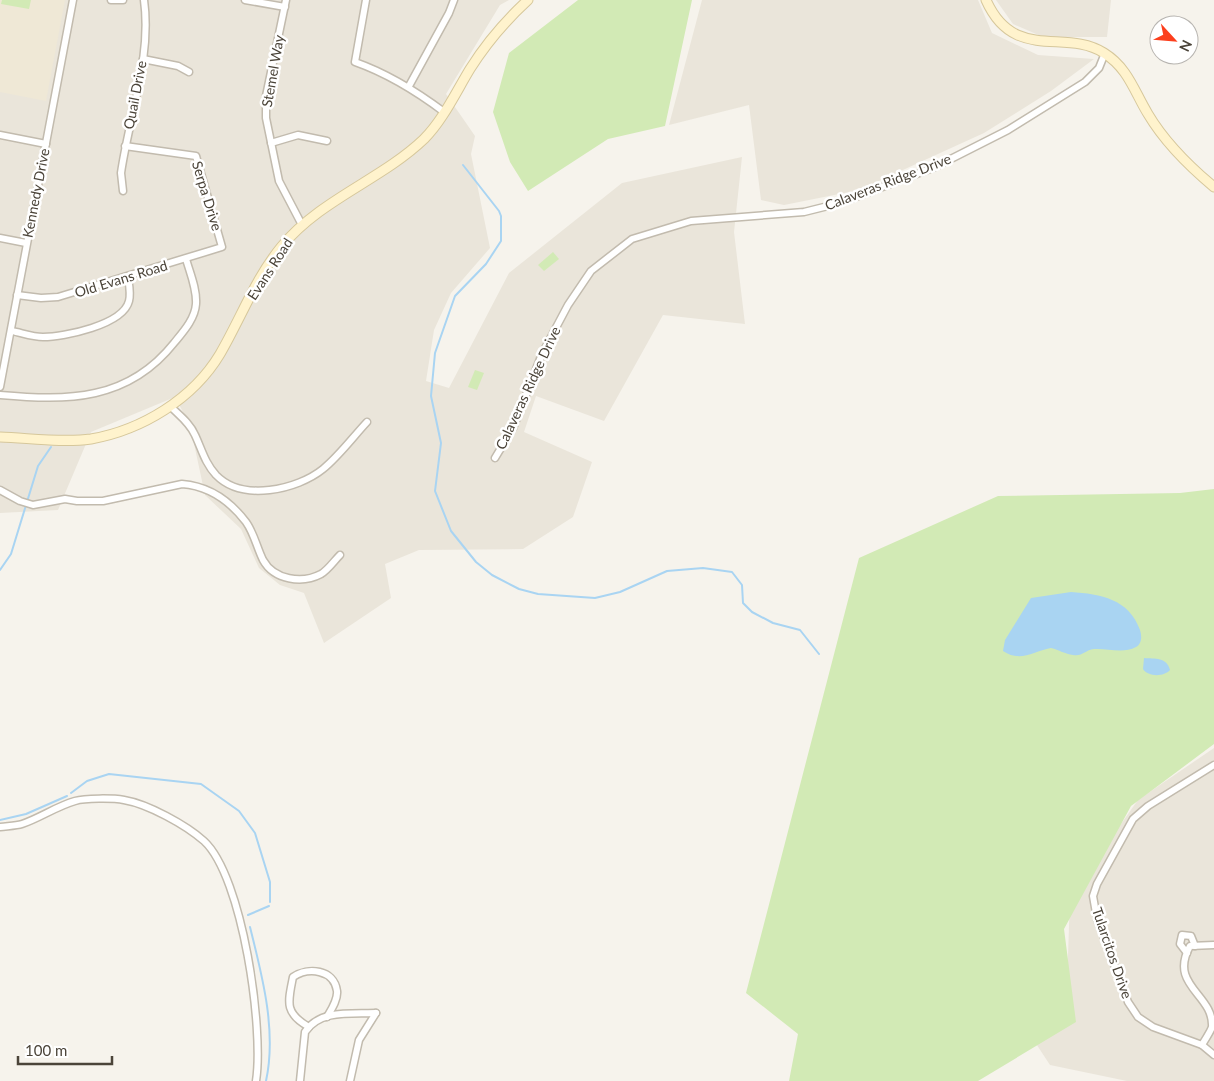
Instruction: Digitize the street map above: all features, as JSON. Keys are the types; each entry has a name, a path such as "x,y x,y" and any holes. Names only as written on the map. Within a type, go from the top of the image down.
{"street":[{"name":"Kennedy Drive","path":"0,387 73,0"},
{"path":"111,0 123,0"},
{"name":"Quail Drive","path":"122,191 120,173 142,59 147,19 144,0"},
{"path":"245,0 286,3"},
{"path":"366,0 355,62 381,71 409,86 444,112"},
{"path":"409,86 454,0"},
{"name":"Evans Road","path":"0,437 90,439 141,423 170,406 207,371 219,355 265,272 282,246 302,225 425,138 444,112 495,32 528,0"},
{"path":"986,0 999,20 1015,33 1032,40 1089,46 1105,53 1130,78 1148,114 1158,128 1190,165 1214,187"},
{"name":"Stemel Way","path":"286,3 266,96 266,118 279,181 302,225"},
{"name":"Calaveras Ridge Drive","path":"495,458 513,428 542,354 568,305 591,270 632,239 691,221 804,212 840,203 935,167 1008,130 1085,82 1099,68 1105,53"},
{"path":"142,59 178,66 189,72"},
{"path":"0,135 46,144"},
{"path":"271,144 298,135 327,141"},
{"name":"Serpa Drive","path":"125,146 196,156 222,247"},
{"path":"0,238 26,243"},
{"name":"Old Evans Road","path":"17,295 41,298 58,297 222,247"},
{"path":"0,395 59,398 90,395 119,386 150,368 181,335 191,319 196,306 196,295 186,259"},
{"path":"12,331 41,338 69,335 98,326 121,313 129,301 128,277"},
{"path":"170,406 190,425 205,462 218,477 232,485 253,490 279,488 310,477 323,469 367,422"},
{"path":"0,490 22,502 30,504 65,499 83,502 104,501 182,484 195,485 216,495 234,508 247,523 270,570 281,577 304,579 316,576 323,573 340,556"},
{"name":"Tularcitos Drive","path":"1214,765 1148,806 1133,819 1097,884 1093,896 1097,919 1128,1002 1138,1017 1154,1027 1202,1045 1214,1055"},
{"path":"0,827 21,824 76,800 124,800 164,814 205,842 226,875 240,918 254,996 259,1061 256,1081"},
{"path":"1187,952 1180,944 1182,935 1191,936 1195,946"},
{"path":"1202,1045 1212,1029 1212,1014 1189,985 1184,958 1190,946 1214,946"},
{"path":"309,1027 298,1021 290,1012 289,999 294,977 302,971 316,970 328,975 337,990 327,1017"},
{"path":"300,1081 305,1032 309,1027 327,1017 338,1014 376,1013 359,1040 350,1081"}],"shaded area":[{"path":"0,0 509,0 500,5 446,94 475,136 471,154 490,248 451,293 434,330 426,381 449,388 509,273 622,183 742,157 734,232 745,324 663,315 604,421 536,396 524,432 592,462 573,517 523,549 419,550 385,564 391,598 324,643 304,593 280,585 259,568 241,529 205,495 190,425 175,397 91,432 58,510 0,513"},
{"path":"0,0 65,0 46,101 0,92"},
{"path":"702,0 978,0 992,33 1038,55 1094,59 1051,91 984,133 859,190 784,205 761,200 749,105 669,125"},
{"path":"996,0 1111,0 1107,37 1043,37 1013,24"},
{"path":"1214,748 1214,1081 1127,1081 1050,1065 1031,1036 1066,1017 1070,896 1138,800"}],"green space":[{"path":"2,0 31,0 29,9 1,4"},
{"path":"578,0 692,0 665,126 608,139 528,191 510,162 493,112 509,53"},
{"path":"553,252 559,259 544,271 538,265"},
{"path":"475,370 484,373 477,390 468,387"},
{"path":"1214,489 1214,744 1131,806 1064,929 1076,1022 978,1081 789,1081 798,1034 746,993 859,558 998,496 1180,493"}],"water":[{"path":"1071,592 1093,594 1113,600 1129,611 1140,630 1139,644 1126,650 1094,649 1076,655 1051,648 1021,656 1003,651 1005,640 1031,598"},
{"path":"1144,658 1163,661 1170,670 1160,675 1148,674 1143,669"}],"waterway":[{"path":"463,165 499,211 501,216 501,241 486,264 455,296 435,353 431,396 441,443 435,491 451,531 476,562 492,575 519,589 538,594 595,598 620,592 667,571 703,568 732,572 742,585 743,603 752,612 773,623 800,630 819,654"},
{"path":"0,570 11,554 38,466 51,447"},
{"path":"71,793 87,781 109,774 201,784 239,811 255,833 270,882 270,902"},
{"path":"0,820 26,814 67,796"},
{"path":"248,915 269,906"},
{"path":"250,927 267,1003 270,1043 266,1081"}]}
